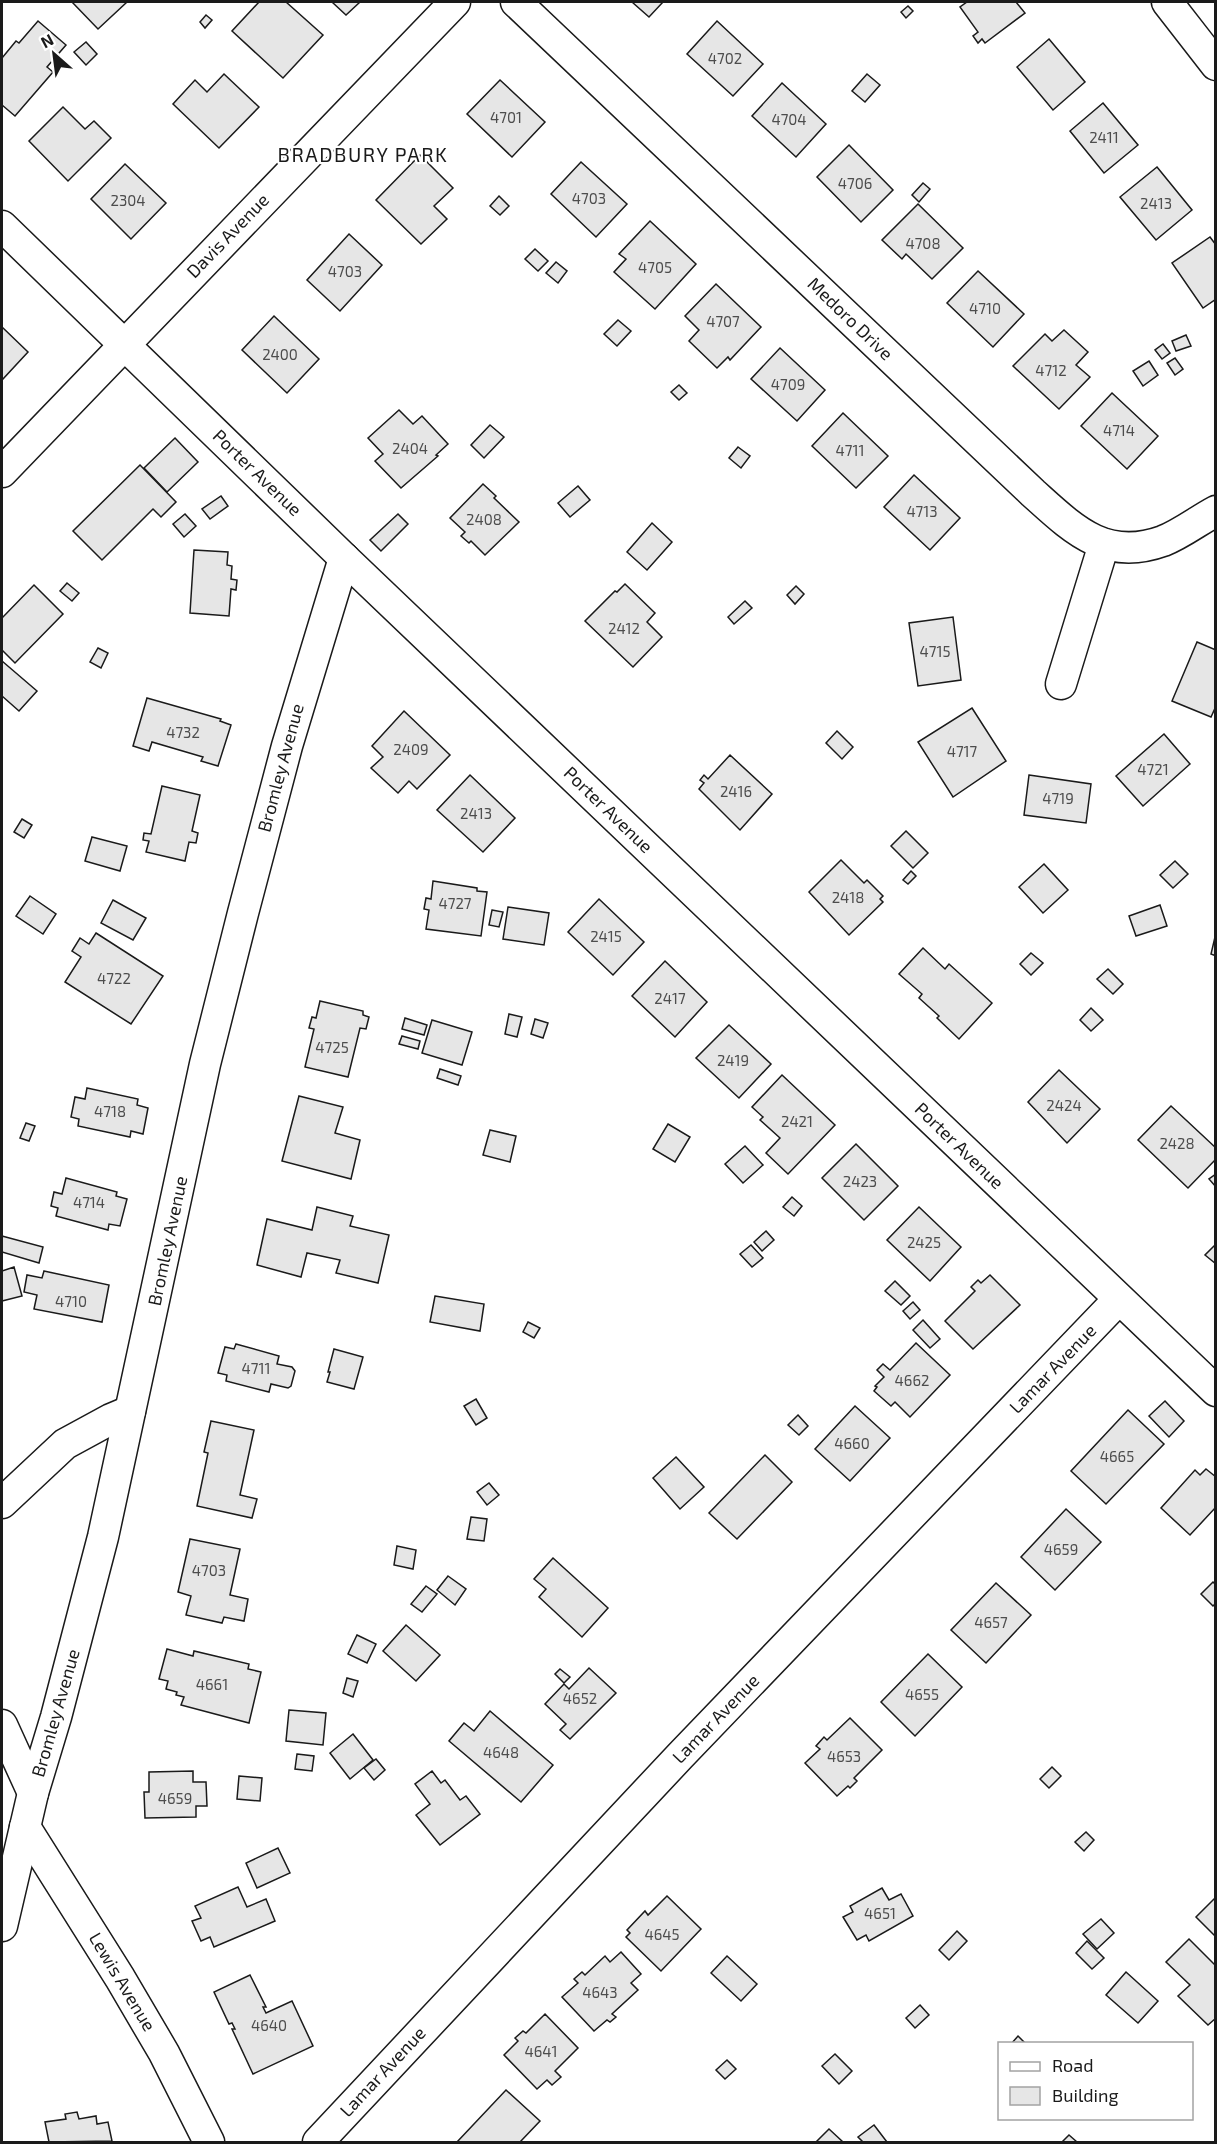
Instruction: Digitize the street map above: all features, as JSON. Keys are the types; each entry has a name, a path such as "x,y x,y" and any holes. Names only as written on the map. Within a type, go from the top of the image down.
{"street":[{"name":"Davis Avenue","path":"2,472 455,2"},
{"name":"Medoro Drive","path":"516,2 1033,493 1087,537 1104,544 1127,549 1165,540 1215,511"},
{"path":"1167,2 1215,65"},
{"name":"Porter Avenue","path":"2,226 344,558 1215,1391"},
{"path":"1061,684 1104,544"},
{"name":"Bromley Avenue","path":"2,1926 33,1793 56,1717 100,1548 205,1064 240,924 286,746 344,558"},
{"name":"Lamar Avenue","path":"318,2142 680,1756 1119,1299"},
{"path":"2,1503 65,1444 130,1411"},
{"path":"2,1725 33,1793"},
{"name":"Lewis Avenue","path":"25,1827 120,1978 164,2053 209,2142"}],"building":[{"path":"72,2 127,2 98,29"},
{"path":"259,2 286,2 323,35 283,78 232,31"},
{"path":"332,2 360,2 346,15"},
{"path":"632,2 663,2 649,17"},
{"path":"967,2 1016,2 1025,13 985,43 982,39 978,43 973,36 978,32 960,7"},
{"path":"908,6 913,11 906,18 901,12"},
{"path":"206,15 212,20 205,28 200,22"},
{"path":"38,21 66,45 47,67 53,72 15,116 2,105 2,58 16,41 19,43"},
{"path":"717,21 763,64 733,96 687,54"},
{"path":"1049,39 1085,82 1053,110 1017,67"},
{"path":"86,42 97,54 86,65 74,52"},
{"path":"224,74 259,107 219,148 173,104 195,80 207,92"},
{"path":"867,74 880,85 865,102 852,91"},
{"path":"500,80 545,122 512,157 467,114"},
{"path":"782,83 826,124 796,157 752,116"},
{"path":"1103,103 1138,145 1104,173 1070,131"},
{"path":"63,107 85,129 94,121 111,138 68,181 29,141"},
{"path":"849,145 893,190 861,222 817,177"},
{"path":"420,155 453,188 434,206 447,219 421,244 376,200"},
{"path":"581,162 627,204 596,237 551,194"},
{"path":"125,164 166,203 131,239 91,199"},
{"path":"1157,167 1192,210 1156,240 1120,197"},
{"path":"923,183 930,189 919,202 912,195"},
{"path":"499,196 509,206 500,215 490,206"},
{"path":"918,204 963,248 932,279 906,254 902,259 882,240"},
{"path":"650,221 696,264 655,309 614,272 626,259 619,254"},
{"path":"349,234 382,265 340,311 307,280"},
{"path":"1210,237 1216,245 1216,299 1203,308 1172,263"},
{"path":"535,249 548,261 538,271 525,259"},
{"path":"556,262 567,271 558,283 546,273"},
{"path":"978,271 1024,314 993,347 947,303"},
{"path":"716,284 761,327 730,360 728,357 717,368 689,341 699,330 685,316"},
{"path":"274,316 319,359 287,393 242,350"},
{"path":"618,320 631,331 617,346 604,334"},
{"path":"2,327 28,352 2,380"},
{"path":"1064,330 1088,352 1076,365 1090,377 1059,409 1013,366 1045,334 1052,341"},
{"path":"1186,335 1191,346 1176,351 1172,341"},
{"path":"1163,344 1170,353 1162,359 1155,350"},
{"path":"780,348 825,390 797,421 751,379"},
{"path":"1175,358 1183,369 1175,375 1167,363"},
{"path":"1149,361 1158,375 1143,386 1133,371"},
{"path":"679,385 687,393 679,400 671,392"},
{"path":"1112,393 1158,436 1127,469 1081,426"},
{"path":"399,410 413,424 422,416 448,444 436,455 438,456 401,488 375,461 383,454 368,438"},
{"path":"843,413 888,456 856,488 812,446"},
{"path":"490,425 504,437 484,458 471,445"},
{"path":"175,438 198,462 167,492 144,468"},
{"path":"738,447 750,456 741,468 729,458"},
{"path":"140,465 176,502 161,517 153,509 102,560 73,531"},
{"path":"914,475 960,518 930,550 884,507"},
{"path":"483,484 519,522 485,555 471,541 469,543 461,536 465,532 450,518"},
{"path":"578,486 590,500 570,517 558,503"},
{"path":"221,496 228,506 210,519 202,509"},
{"path":"185,514 196,526 184,537 173,524"},
{"path":"398,514 408,524 381,551 370,540"},
{"path":"652,523 672,542 647,570 627,552"},
{"path":"194,550 228,552 227,565 232,566 231,579 237,580 236,590 231,589 229,616 190,613"},
{"path":"67,583 79,593 72,601 60,591"},
{"path":"625,584 655,613 647,622 662,637 633,667 585,621"},
{"path":"34,585 63,614 15,663 2,650 2,618"},
{"path":"796,586 804,594 795,604 787,595"},
{"path":"745,601 752,608 734,624 728,617"},
{"path":"953,617 961,680 918,686 909,623"},
{"path":"1197,642 1216,650 1216,706 1211,717 1172,701"},
{"path":"98,648 108,653 101,668 90,662"},
{"path":"2,661 37,691 19,711 2,696"},
{"path":"147,698 221,719 220,721 231,725 218,766 201,761 203,757 152,742 149,751 133,746"},
{"path":"972,708 1006,761 953,797 918,742"},
{"path":"404,711 450,755 417,789 409,781 398,793 371,768 383,757 372,746"},
{"path":"837,731 853,747 842,759 826,743"},
{"path":"1164,734 1190,764 1143,806 1116,776"},
{"path":"730,755 772,794 740,830 699,789 704,783 700,780 704,775 708,779"},
{"path":"470,775 515,818 483,852 437,810"},
{"path":"1029,775 1091,784 1086,823 1024,815"},
{"path":"162,786 200,795 192,831 198,833 196,843 189,842 185,861 146,852 149,841 143,840 144,833 151,834"},
{"path":"22,819 32,825 24,838 14,832"},
{"path":"906,831 928,853 913,868 891,846"},
{"path":"92,837 127,846 120,871 85,861"},
{"path":"841,860 864,883 867,880 883,896 880,899 883,902 849,935 809,892"},
{"path":"1175,861 1188,874 1173,888 1160,875"},
{"path":"1044,864 1068,890 1043,913 1019,887"},
{"path":"911,871 916,876 908,884 903,880"},
{"path":"433,881 477,888 477,891 487,892 481,936 426,929 429,910 424,909 426,898 431,899"},
{"path":"30,896 56,914 43,934 16,916"},
{"path":"599,899 644,942 613,975 568,932"},
{"path":"113,900 146,918 133,940 101,923"},
{"path":"1160,905 1167,926 1136,936 1129,916"},
{"path":"508,907 549,913 544,945 503,939"},
{"path":"492,910 503,912 499,927 489,925"},
{"path":"96,933 163,976 131,1024 65,982 81,957 72,951 80,938 89,944"},
{"path":"1216,937 1216,956 1211,954"},
{"path":"923,948 945,969 949,964 992,1003 959,1039 919,998 922,994 899,974"},
{"path":"1031,953 1043,963 1031,975 1020,964"},
{"path":"665,961 707,1002 675,1037 632,996"},
{"path":"1108,969 1123,984 1113,994 1097,979"},
{"path":"320,1001 363,1011 363,1015 369,1017 366,1029 360,1028 348,1077 305,1067 314,1029 309,1028 312,1017 316,1018"},
{"path":"1091,1008 1103,1020 1091,1031 1080,1020"},
{"path":"509,1014 522,1017 517,1037 505,1034"},
{"path":"405,1018 427,1025 424,1035 402,1029"},
{"path":"535,1019 548,1023 543,1038 531,1034"},
{"path":"432,1020 472,1032 462,1065 422,1053"},
{"path":"729,1025 771,1064 739,1098 696,1058"},
{"path":"402,1036 420,1041 418,1049 399,1044"},
{"path":"440,1069 461,1076 458,1085 437,1078"},
{"path":"1059,1070 1100,1109 1067,1143 1028,1102"},
{"path":"782,1075 835,1125 788,1174 766,1153 780,1138 760,1120 763,1117 752,1107"},
{"path":"87,1088 138,1099 137,1105 148,1108 143,1134 131,1131 130,1137 78,1126 79,1119 71,1117 75,1097 85,1099"},
{"path":"299,1096 343,1107 335,1133 360,1140 351,1179 282,1161"},
{"path":"1171,1106 1216,1148 1216,1159 1188,1188 1138,1140"},
{"path":"26,1123 35,1126 29,1141 20,1138"},
{"path":"668,1124 690,1137 675,1162 653,1149"},
{"path":"490,1130 516,1136 510,1162 483,1155"},
{"path":"856,1144 898,1186 864,1220 822,1178"},
{"path":"745,1146 763,1165 743,1183 725,1164"},
{"path":"1216,1174 1216,1187 1209,1179"},
{"path":"66,1178 117,1192 116,1196 127,1199 120,1226 109,1224 108,1230 56,1216 58,1208 51,1206 54,1192 62,1194"},
{"path":"792,1197 802,1206 794,1216 783,1207"},
{"path":"317,1207 353,1216 350,1226 389,1235 378,1283 336,1273 340,1260 307,1253 301,1277 257,1265 267,1219 312,1230"},
{"path":"919,1207 961,1247 930,1281 887,1240"},
{"path":"766,1231 774,1240 762,1251 754,1242"},
{"path":"2,1236 43,1247 39,1263 2,1252"},
{"path":"1216,1244 1216,1264 1205,1255"},
{"path":"751,1245 763,1258 752,1267 740,1254"},
{"path":"14,1267 22,1296 2,1301 2,1271"},
{"path":"44,1271 109,1285 102,1322 34,1309 37,1295 24,1292 27,1275 42,1278"},
{"path":"990,1275 1020,1305 973,1349 945,1321 975,1291 971,1287 978,1280 981,1283"},
{"path":"895,1281 910,1296 901,1305 885,1291"},
{"path":"435,1296 484,1304 480,1331 430,1322"},
{"path":"913,1302 920,1310 910,1319 903,1311"},
{"path":"923,1320 940,1339 930,1348 913,1330"},
{"path":"528,1322 540,1328 534,1338 523,1332"},
{"path":"916,1343 950,1375 910,1417 895,1402 891,1406 874,1391 877,1387 875,1386 884,1377 877,1370 883,1364 890,1370"},
{"path":"236,1344 279,1356 277,1364 292,1367 295,1371 291,1386 288,1388 271,1384 269,1392 226,1381 227,1375 218,1373 225,1347 234,1349"},
{"path":"334,1349 363,1357 354,1389 327,1382"},
{"path":"476,1399 487,1418 476,1425 464,1406"},
{"path":"1165,1401 1184,1421 1169,1437 1149,1416"},
{"path":"855,1406 890,1438 850,1481 815,1449"},
{"path":"1128,1410 1164,1444 1106,1504 1071,1471"},
{"path":"798,1415 808,1426 799,1435 788,1425"},
{"path":"211,1421 254,1430 240,1495 257,1499 252,1518 197,1506 208,1453 204,1452"},
{"path":"765,1455 792,1482 737,1539 709,1513"},
{"path":"676,1457 704,1487 680,1509 653,1478"},
{"path":"1206,1469 1216,1477 1216,1507 1190,1535 1161,1508 1195,1470 1200,1475"},
{"path":"489,1483 499,1495 487,1505 477,1492"},
{"path":"1066,1509 1101,1542 1055,1590 1021,1557"},
{"path":"471,1517 487,1519 484,1541 467,1539"},
{"path":"190,1539 240,1549 230,1595 248,1599 244,1621 224,1617 222,1623 186,1615 191,1596 178,1592"},
{"path":"397,1546 416,1550 413,1569 394,1565"},
{"path":"553,1558 608,1608 582,1637 539,1597 546,1589 534,1579"},
{"path":"448,1576 466,1589 455,1605 437,1590"},
{"path":"1213,1582 1216,1585 1216,1603 1213,1606 1201,1594"},
{"path":"996,1583 1031,1615 986,1663 951,1630"},
{"path":"426,1586 437,1594 422,1612 411,1604"},
{"path":"406,1625 440,1655 416,1681 383,1651"},
{"path":"357,1635 376,1644 367,1663 348,1654"},
{"path":"167,1649 193,1656 194,1651 249,1664 248,1669 261,1672 249,1723 181,1705 184,1697 166,1689 168,1681 159,1679"},
{"path":"928,1654 962,1687 915,1736 881,1702"},
{"path":"589,1668 616,1693 570,1739 560,1730 566,1724 545,1704 564,1684 569,1689"},
{"path":"560,1669 570,1677 564,1683 555,1674"},
{"path":"347,1678 358,1681 353,1697 343,1693"},
{"path":"289,1710 326,1713 323,1745 286,1741"},
{"path":"490,1711 553,1765 521,1802 449,1741 464,1723 474,1731"},
{"path":"850,1718 882,1750 854,1778 857,1781 837,1796 805,1763 820,1749 816,1746 824,1737 827,1740"},
{"path":"353,1734 373,1760 350,1779 330,1753"},
{"path":"297,1754 314,1756 312,1771 295,1769"},
{"path":"376,1759 385,1770 374,1780 364,1768"},
{"path":"1052,1767 1061,1776 1049,1788 1040,1779"},
{"path":"193,1771 193,1782 206,1782 207,1806 196,1806 196,1817 145,1818 144,1792 149,1792 149,1772"},
{"path":"432,1771 441,1783 445,1780 460,1800 466,1796 480,1814 440,1845 416,1815 430,1804 415,1784"},
{"path":"239,1776 262,1778 260,1801 237,1799"},
{"path":"1086,1832 1094,1840 1084,1851 1075,1842"},
{"path":"278,1848 290,1873 257,1888 246,1863"},
{"path":"238,1887 247,1907 266,1899 275,1921 214,1947 210,1937 201,1941 192,1921 201,1918 195,1906"},
{"path":"882,1888 889,1900 901,1894 913,1916 869,1941 866,1935 857,1940 843,1917 853,1912 850,1906"},
{"path":"667,1896 701,1929 661,1971 626,1937 630,1933 627,1930 645,1911 648,1915"},
{"path":"1216,1897 1216,1937 1196,1917"},
{"path":"1101,1919 1114,1933 1097,1949 1083,1934"},
{"path":"957,1931 967,1941 949,1960 939,1950"},
{"path":"1189,1939 1216,1966 1216,2018 1208,2025 1178,1996 1190,1985 1166,1962"},
{"path":"1087,1941 1104,1958 1092,1969 1076,1953"},
{"path":"621,1952 641,1974 631,1983 638,1990 612,2014 616,2017 610,2022 607,2020 594,2031 562,1997 578,1983 574,1979 582,1972 585,1975 605,1956 610,1962"},
{"path":"727,1956 757,1984 741,2001 711,1973"},
{"path":"1126,1972 1158,2001 1138,2023 1106,1995"},
{"path":"250,1975 266,2007 263,2007 266,2013 292,2001 313,2046 253,2074 232,2029 235,2029 232,2023 229,2024 214,1992"},
{"path":"920,2005 929,2015 915,2028 906,2018"},
{"path":"545,2014 578,2048 555,2071 561,2077 552,2085 547,2080 537,2089 504,2055 518,2041 515,2038 523,2031 526,2033"},
{"path":"1018,2036 1024,2042 1013,2042"},
{"path":"835,2054 852,2071 839,2084 822,2066"},
{"path":"727,2060 736,2069 725,2079 716,2070"},
{"path":"506,2090 540,2121 520,2142 457,2142"},
{"path":"77,2112 79,2119 96,2116 97,2124 108,2122 112,2141 49,2142 45,2122 66,2119 65,2114"},
{"path":"874,2125 887,2142 863,2142 858,2137"},
{"path":"829,2129 843,2142 816,2142"},
{"path":"1069,2135 1077,2142 1062,2142"}],"district":[{"name":"BRADBURY PARK","path":"363,155"}]}
